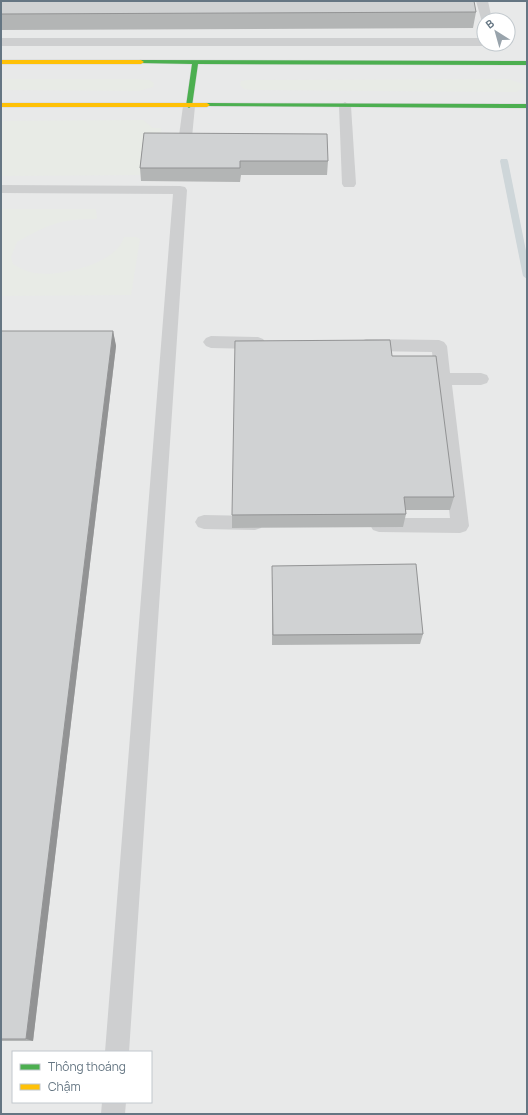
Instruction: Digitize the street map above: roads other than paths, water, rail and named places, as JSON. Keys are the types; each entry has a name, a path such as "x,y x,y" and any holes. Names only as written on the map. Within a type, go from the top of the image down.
{"street":[{"path":"1,62 527,63"},
{"path":"189,106 195,63"},
{"path":"1,105 527,106"}],"lane":[{"path":"482,1 484,12"},
{"path":"1,42 476,42"},
{"path":"117,1051 181,179 189,106"},
{"path":"345,106 349,184"},
{"path":"1,189 181,179"},
{"path":"211,342 274,343"},
{"path":"352,345 439,346 460,526 367,524"},
{"path":"442,379 481,379"},
{"path":"204,522 274,523"},
{"path":"113,1114 114,1103"}],"waterway":[{"path":"504,161 527,276"}]}
